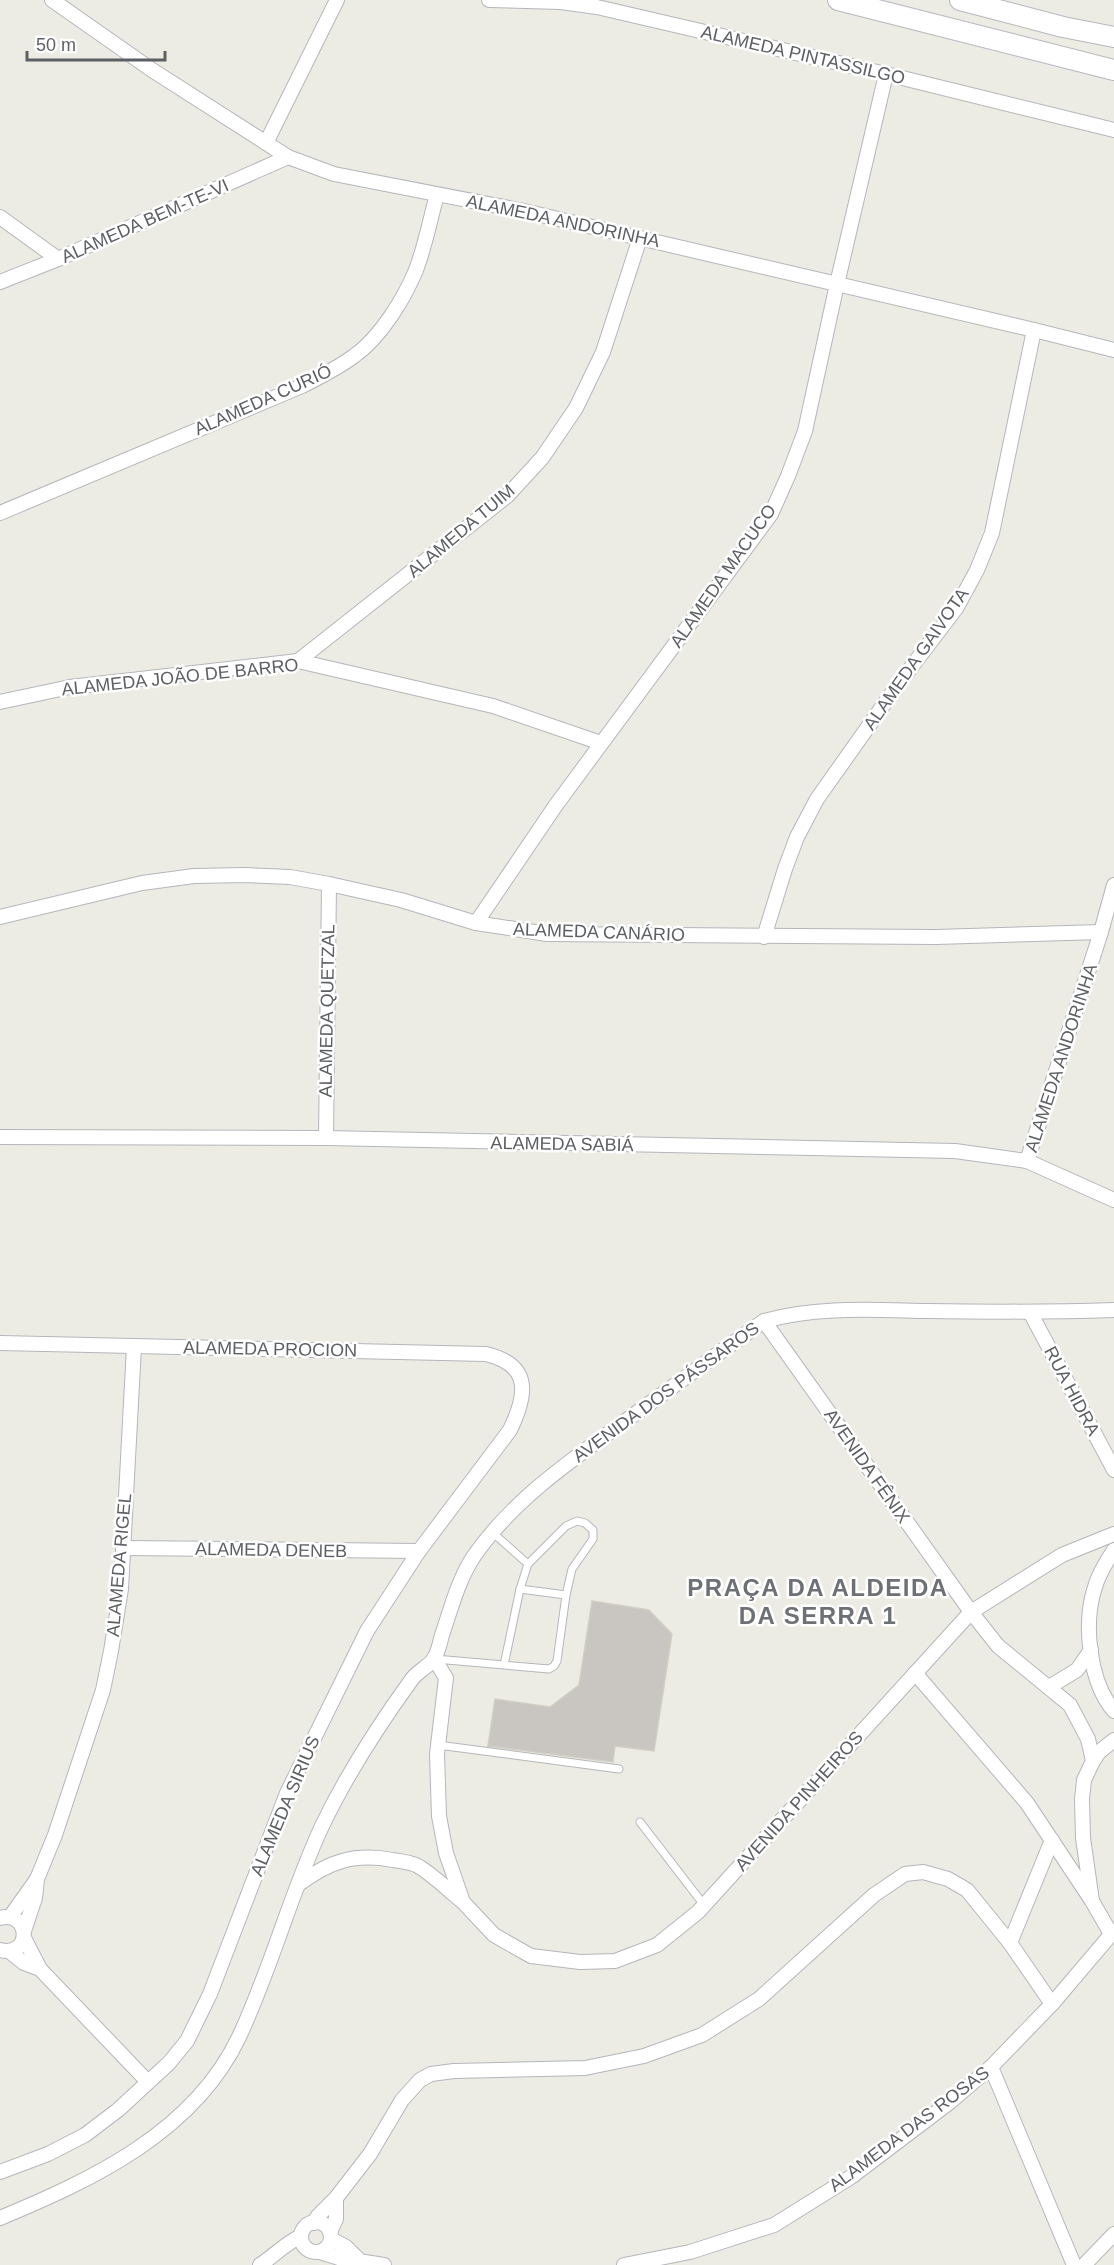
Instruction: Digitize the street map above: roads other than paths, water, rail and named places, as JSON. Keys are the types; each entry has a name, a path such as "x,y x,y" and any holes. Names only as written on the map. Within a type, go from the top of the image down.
{"main road":[{"path":"838,0 1114,70"},
{"path":"960,0 1063,27 1114,37"}],"street":[{"name":"ALAMEDA ANDORINHA","path":"52,0 152,70 288,157 334,174 524,211 1114,350"},
{"path":"266,143 337,0"},
{"name":"ALAMEDA PINTASSILGO","path":"489,0 561,2 597,7 1114,130"},
{"name":"ALAMEDA MACUCO","path":"476,923 556,805 771,514 805,431 886,74"},
{"name":"ALAMEDA BEM-TE-VI","path":"0,282 58,259 288,157"},
{"name":"ALAMEDA CURIÓ","path":"0,513 302,386 331,372 356,355 393,313 416,271 437,195"},
{"path":"0,217 58,259"},
{"name":"ALAMEDA TUIM","path":"298,661 507,496 542,458 576,408 603,352 640,238"},
{"name":"ALAMEDA GAIVOTA","path":"764,937 784,869 797,837 817,799 897,686 957,607 977,570 992,533 1034,330"},
{"name":"ALAMEDA JOÃO DE BARRO","path":"0,702 70,687 298,661 493,706 601,743"},
{"name":"ALAMEDA CANÁRIO","path":"0,917 142,882 194,876 290,877 401,900 476,923 547,934 936,937 1101,932"},
{"name":"ALAMEDA QUETZAL","path":"326,1138 329,884"},
{"name":"ALAMEDA ANDORINHA","path":"1027,1161 1114,885"},
{"name":"ALAMEDA SABIÁ","path":"0,1137 326,1138 954,1151 1027,1161 1114,1200"},
{"name":"AVENIDA DOS PÁSSAROS","path":"0,2218 111,2166 167,2127 203,2092 224,2064 238,2038 272,1957 297,1886 321,1828 341,1789 414,1677 434,1659 463,1575 492,1532 558,1470 764,1321 792,1313 828,1310 1114,1311"},
{"name":"RUA HIDRA","path":"1030,1312 1114,1470"},
{"name":"AVENIDA FÊNIX","path":"764,1321 971,1612 998,1646 1070,1705 1088,1739 1093,1761"},
{"name":"ALAMEDA PROCION","path":"0,1343 486,1354 499,1357 513,1366 523,1386"},
{"name":"ALAMEDA RIGEL","path":"24,1935 35,1898 37,1879 103,1690 111,1651 121,1589 134,1347"},
{"name":"ALAMEDA SIRIUS","path":"0,2172 48,2154 85,2135 118,2110 169,2063 187,2041 210,1994 287,1792 367,1631 419,1551 510,1430 520,1410 523,1386"},
{"name":"AVENIDA PINHEIROS","path":"297,1886 318,1870 340,1860 380,1857 417,1866 463,1902 494,1935 531,1956 580,1962 615,1961 657,1945 704,1905 971,1612 1062,1555 1114,1534"},
{"name":"ALAMEDA DENEB","path":"123,1548 419,1551"},
{"path":"1114,1550 1103,1567 1094,1588 1090,1616 1094,1672 1102,1695 1114,1711"},
{"path":"1049,1687 1077,1670 1091,1650"},
{"path":"434,1659 446,1678 438,1750"},
{"path":"915,1673 1027,1803 1112,1933"},
{"path":"1092,1901 1085,1865 1082,1799 1084,1780 1099,1752 1114,1740"},
{"name":"AVENIDA PINHEIROS","path":"438,1750 439,1816 446,1853 463,1902"},
{"path":"1010,1943 1052,1840"},
{"path":"314,2223 370,2154 402,2100 420,2080 431,2074 454,2071 585,2068 644,2056 702,2035 759,1999 874,1895 905,1874 923,1872 948,1879 967,1890 1010,1943 1052,2004"},
{"name":"ALAMEDA RIGEL","path":"3,1917 37,1879"},
{"path":"3,1917 16,1920 40,1969 148,2082"},
{"name":"ALAMEDA DAS ROSAS","path":"624,2265 690,2252 774,2225 851,2177 992,2067 1052,2004 1112,1933"},
{"path":"3,1951 15,1949 24,1935"},
{"path":"3,1951 40,1969"},
{"path":"992,2067 1074,2265"},
{"path":"320,2252 329,2245 336,2218 336,2198"},
{"path":"304,2242 308,2225 314,2223 327,2227 331,2236 357,2259"},
{"path":"1084,2265 1114,2234"},
{"path":"304,2242 312,2251 384,2265"},
{"path":"260,2265 276,2254 304,2242"}],"lane":[{"path":"434,1659 549,1669 554,1666 572,1569 593,1539 593,1530 585,1523 577,1521 566,1526 528,1564 520,1589 504,1665"},
{"path":"492,1532 528,1564"},
{"path":"520,1589 566,1595"},
{"path":"438,1750 619,1769"},
{"path":"640,1822 704,1905"}],"district":[{"name":"PRAÇA DA ALDEIDA DA SERRA 1","path":"818,1601"}]}
